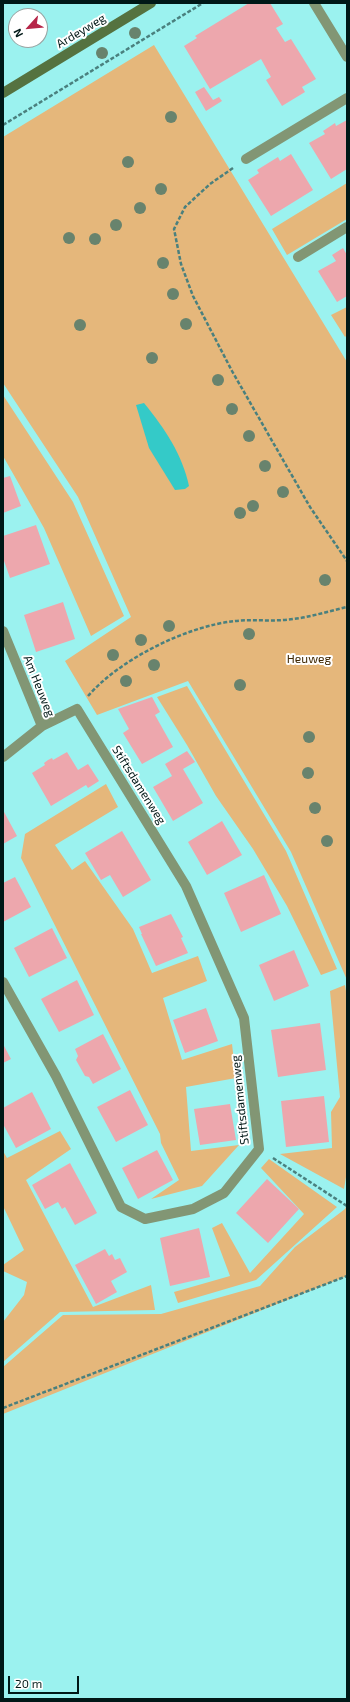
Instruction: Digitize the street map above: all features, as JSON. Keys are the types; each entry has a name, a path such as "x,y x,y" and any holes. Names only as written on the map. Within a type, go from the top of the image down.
{"main road":[{"name":"Ardeyweg","path":"3,94 151,3"}],"street":[{"path":"314,3 347,57"},
{"path":"246,159 347,98"},
{"path":"298,257 347,227"},
{"name":"Am Heuweg","path":"3,631 42,726 3,757"},
{"path":"42,726 77,709"},
{"name":"Stiftsdamenweg","path":"3,982 56,1076 121,1207 145,1219 193,1209 224,1193 259,1149 244,1018 186,886 77,709"}],"path":[{"path":"3,125 204,3"},
{"path":"246,159 210,184 185,207 174,229 181,264 194,296 232,371 310,507 347,561"},
{"path":"77,709 98,685 143,652 197,628 235,621 294,620 347,607"},
{"path":"259,1149 347,1206"},
{"path":"3,1408 347,1276"}],"green space":[{"name":"Heuweg","path":"154,45 347,362 347,980 291,852 188,681 97,715 65,661 131,617 78,497 3,383 3,137"},
{"path":"347,183 347,219 287,255 272,229"},
{"path":"347,307 347,335 345,337 331,315"},
{"path":"3,395 73,502 124,616 91,636 44,528 3,456"},
{"path":"187,686 286,851 337,969 321,975 287,906 253,849 216,796 157,697"},
{"path":"106,784 118,807 55,845 72,870 85,861 133,929 152,973 198,956 207,981 163,998 182,1060 232,1044 236,1078 186,1087 191,1151 239,1145 202,1186 151,1199 179,1180 161,1143 160,1134 21,858 25,834"},
{"path":"345,985 347,997 347,1171 344,1189 280,1154 332,1148 331,1112 340,1097 330,991"},
{"path":"60,1131 71,1149 26,1180 93,1307 151,1285 155,1310 60,1312 3,1362 3,1322 24,1295 27,1282 3,1271 3,1265 24,1250 3,1206 3,1151 7,1158"},
{"path":"269,1159 337,1207 256,1280 178,1303 174,1292 230,1276 212,1228 222,1223 250,1273 304,1214 261,1168"},
{"path":"347,1204 347,1276 3,1414 3,1367 63,1315 161,1314 260,1286 295,1247 345,1209"}],"water":[{"path":"144,403 172,442 186,474 189,486 185,489 175,490 149,448 136,405"}],"building":[{"path":"249,3 270,3 283,24 276,28 285,42 291,39 316,79 302,87 305,92 282,106 266,80 271,77 261,59 210,89 184,46 197,38 195,36"},
{"path":"204,87 213,100 219,97 222,101 206,111 195,92"},
{"path":"347,120 347,169 331,179 309,143 325,134 323,131 335,123 336,126"},
{"path":"291,154 313,190 271,216 248,180 259,173 257,170 278,157 280,161"},
{"path":"343,248 347,255 347,296 337,302 318,271 336,261 332,255"},
{"path":"10,476 21,506 3,513 3,478"},
{"path":"36,525 50,564 10,578 3,558 3,536"},
{"path":"63,602 75,639 36,652 24,615"},
{"path":"152,697 160,712 155,715 173,747 142,764 123,733 129,729 118,709"},
{"path":"187,751 195,762 183,769 203,803 173,821 153,787 172,776 165,764"},
{"path":"67,752 78,770 88,764 99,781 88,788 86,785 51,806 32,773 45,765 44,763 48,760 52,758 53,760"},
{"path":"3,810 17,836 3,844"},
{"path":"222,821 242,855 207,875 188,842"},
{"path":"122,831 151,880 123,897 110,875 101,880 85,853"},
{"path":"264,875 281,914 241,932 224,893"},
{"path":"15,877 31,907 3,922 3,883"},
{"path":"171,914 183,937 181,938 188,953 156,966 139,927"},
{"path":"52,928 67,958 29,977 14,948"},
{"path":"294,950 309,986 274,1001 259,965"},
{"path":"77,980 94,1015 59,1032 41,999"},
{"path":"206,1008 218,1041 185,1053 173,1020"},
{"path":"320,1023 326,1070 278,1077 271,1030"},
{"path":"103,1034 121,1069 93,1084 89,1077 85,1076 76,1060 78,1056 75,1049"},
{"path":"3,1044 11,1059 3,1063"},
{"path":"130,1090 148,1125 116,1142 97,1107"},
{"path":"32,1092 51,1129 16,1148 3,1124 3,1108"},
{"path":"324,1096 329,1142 286,1147 281,1101"},
{"path":"230,1104 236,1140 200,1145 194,1109"},
{"path":"157,1150 173,1180 138,1199 122,1168"},
{"path":"70,1163 97,1213 75,1225 65,1207 62,1209 58,1202 45,1209 32,1185"},
{"path":"267,1179 299,1209 268,1243 236,1213"},
{"path":"199,1228 210,1277 170,1286 160,1238"},
{"path":"105,1249 109,1256 112,1254 115,1260 120,1258 127,1272 111,1281 117,1292 96,1304 75,1265"}]}
